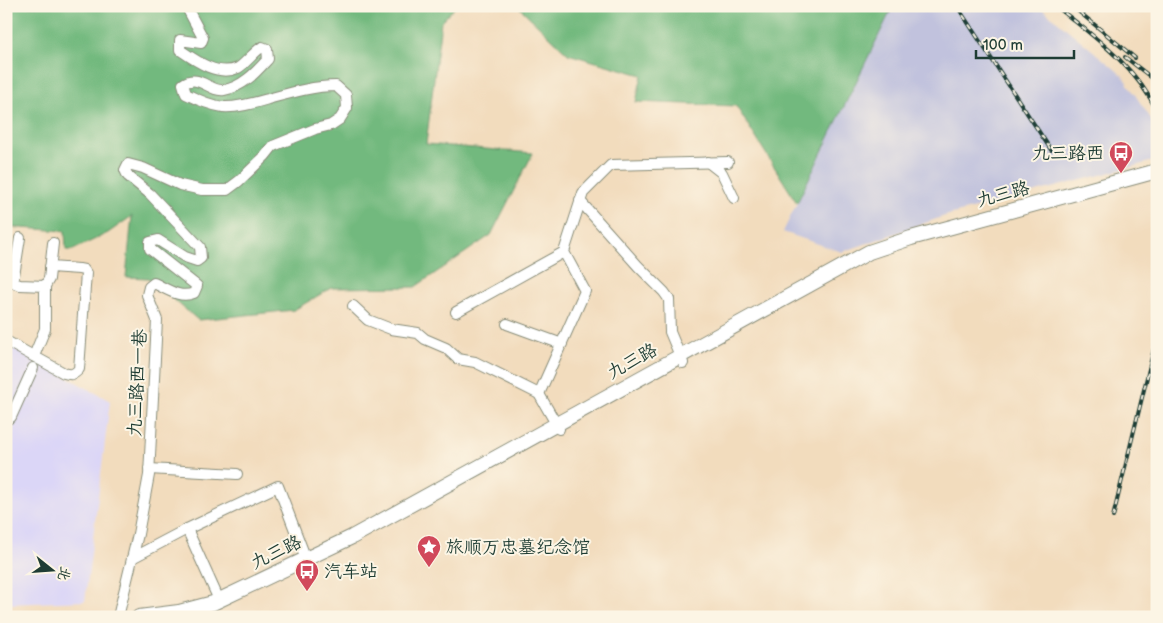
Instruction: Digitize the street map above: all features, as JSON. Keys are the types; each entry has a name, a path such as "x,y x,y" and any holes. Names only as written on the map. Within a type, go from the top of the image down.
{"highway":[{"name":"九三路","path":"194,617 226,606 350,545 681,359 856,258 876,249 920,235 1157,171"},
{"name":"九三路","path":"681,359 860,265 886,254 1157,179"},
{"name":"九三路","path":"139,617 179,612 219,600 352,537 558,427"}],"street":[{"name":"九三路西一巷","path":"118,617 150,469 157,320 147,295 149,287 154,283 172,292 187,296 194,293 196,286 150,249 150,242 158,240 185,257 197,261 201,258 200,247 150,194 128,176 126,170 128,164 143,168 180,186 202,190 227,190 240,181 273,146 315,129 331,126 340,119 347,108 346,95 336,86 323,86 295,91 248,104 224,107 203,102 186,94 184,84 190,80 222,90 236,86 251,77 268,59 268,48 262,46 239,68 220,71 202,64 180,50 180,40 201,44 203,38 186,6"},
{"path":"708,162 722,173 734,198"},
{"path":"456,312 564,252 583,193 611,165 728,162"},
{"path":"580,201 664,292 669,300 670,332 681,359"},
{"path":"20,238 9,282 20,285 45,286"},
{"path":"34,356 45,329 45,286 49,279 53,243"},
{"path":"539,394 585,291 564,252"},
{"path":"6,341 64,373 71,375 79,369 86,273 84,270 79,269 50,267"},
{"path":"353,306 368,320 391,330 418,333 425,340 446,348 458,359 475,362 539,394 558,427"},
{"path":"507,324 562,344"},
{"path":"6,419 11,417 33,368"},
{"path":"150,469 237,474"},
{"path":"132,558 187,529 278,486 306,559"},
{"path":"187,529 219,600"}],"shaded area":[{"path":"893,6 1039,6 1122,75 1151,119 1157,137 1157,160 945,216 842,252 783,232"},
{"path":"6,343 110,401 85,601 6,604"}],"green space":[{"path":"6,6 456,6 441,22 426,144 533,153 491,235 415,287 331,288 294,310 198,320 148,278 126,277 132,216 108,233 73,250 66,250 65,231 6,227"},
{"path":"518,6 893,6 797,203 736,106 636,102 642,75 568,54"}],"railway":[{"path":"957,6 1051,150"},
{"path":"1056,6 1113,53 1137,80 1157,111"},
{"path":"1072,6 1135,58"},
{"path":"1125,57 1157,82"},
{"path":"1113,517 1157,336"}],"place":[{"name":"九三路西","path":"1121,174"},
{"name":"旅顺万忠墓纪念馆","path":"429,568"},
{"name":"汽车站","path":"307,592"}]}
